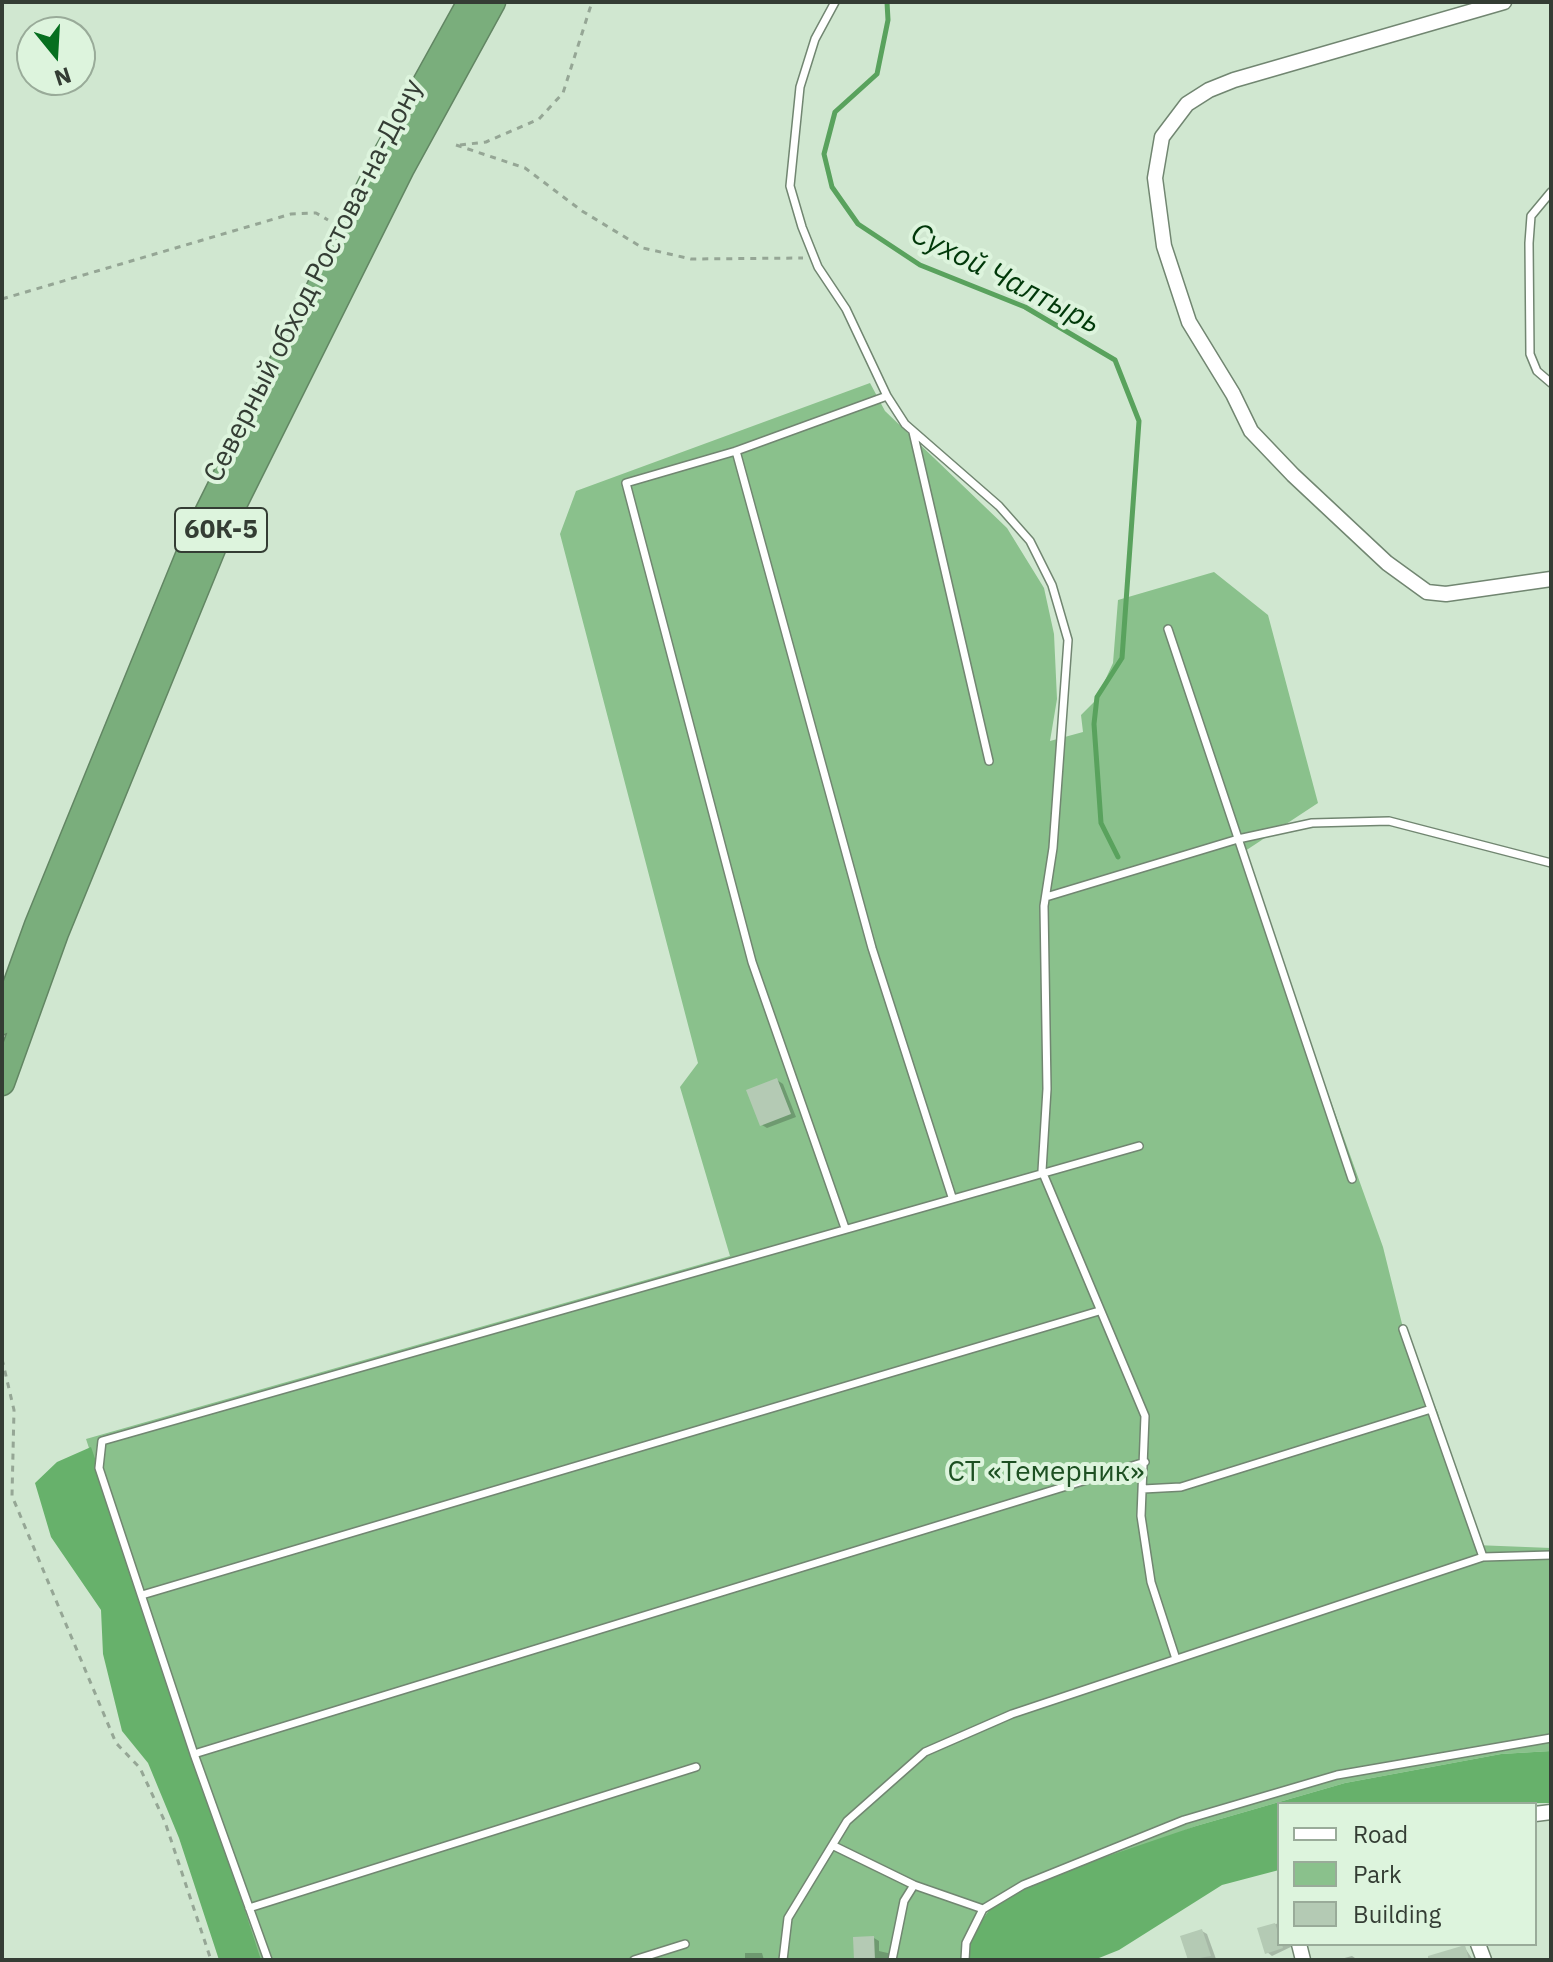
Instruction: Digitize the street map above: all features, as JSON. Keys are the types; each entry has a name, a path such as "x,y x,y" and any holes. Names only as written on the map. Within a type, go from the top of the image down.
{"highway":[{"name":"Северный обход Ростова-на-Дону","path":"2,1022 43,911 198,531 348,230 470,2"},
{"name":"Северный обход Ростова-на-Дону","path":"2,1083 56,933 217,539 402,168 493,2"}],"street":[{"path":"1504,2 1234,80 1209,90 1187,104 1162,137 1155,178 1164,246 1189,322 1251,431 1293,475 1387,563 1413,585 1427,592 1446,594 1551,579"}],"lane":[{"path":"835,2 815,39 800,87 791,149 790,186 814,258 846,309 887,396 913,432 999,506 1030,541 1052,585 1068,640 1067,696 1046,897 1047,1089 1042,1171 1145,1416 1141,1516 1151,1582 1176,1659"},
{"path":"1551,192 1531,216 1529,259 1530,354 1537,371 1551,383"},
{"path":"845,1228 752,962 626,483 736,451 887,396"},
{"path":"913,432 989,761"},
{"path":"736,451 872,948 952,1197"},
{"path":"1168,629 1352,1179"},
{"path":"1046,897 1238,839 1312,823 1389,821 1551,863"},
{"path":"268,1960 194,1754 99,1468 102,1441 1042,1171 1139,1146"},
{"path":"142,1595 1099,1311"},
{"path":"1403,1329 1483,1557"},
{"path":"1143,1489 1181,1487 1431,1409"},
{"path":"194,1754 1145,1462"},
{"path":"783,1960 788,1918 847,1821 925,1752 1012,1714 1483,1557 1551,1555"},
{"path":"965,1960 966,1943 983,1909 1023,1885 1184,1820 1337,1775 1551,1738"},
{"path":"249,1908 696,1767"},
{"path":"834,1846 914,1885 983,1909"},
{"path":"892,1960 904,1901 914,1885"},
{"path":"634,1960 685,1944"}],"path":[{"path":"592,2 563,93 539,119 486,142 456,145 525,168 582,211 643,248 691,259 814,258"},
{"path":"2,299 291,214 316,213 348,230"},
{"path":"2,1359 14,1410 12,1496 116,1743 140,1768 165,1822 211,1960"}],"green space":[{"name":"СТ «Темерник»","path":"870,383 885,411 1007,528 1044,588 1054,634 1057,699 1050,741 1083,732 1081,715 1096,700 1113,663 1118,600 1214,572 1268,615 1318,803 1242,853 1383,1247 1406,1340 1438,1413 1475,1545 1551,1548 1551,1751 1501,1754 1345,1783 1196,1826 992,1906 969,1937 964,1960 258,1960 86,1439 730,1256 680,1087 698,1063 560,534 576,491"},
{"path":"91,1447 261,1960 219,1960 179,1838 148,1763 122,1731 103,1654 101,1610 51,1537 35,1483 57,1462"},
{"path":"1551,1751 1551,1803 1279,1802 1345,1783 1501,1754"},
{"path":"1277,1803 1277,1871 1222,1885 1119,1950 1094,1960 962,1960 966,1943 992,1906 1023,1885 1196,1826"}],"building":[{"path":"777,1078 791,1114 760,1126 746,1090"},
{"path":"1275,1923 1277,1946 1283,1948 1265,1954 1257,1928"},
{"path":"1202,1929 1211,1956 1188,1960 1180,1936"},
{"path":"874,1936 875,1960 854,1960 853,1937"},
{"path":"1465,1946 1469,1960 1428,1960 1428,1956"}],"waterway":[{"name":"Сухой Чалтырь","path":"887,2 888,20 877,74 835,112 824,154 832,187 858,224 920,265 1025,307 1115,360 1139,421 1122,658 1097,697 1094,724 1101,823 1118,857"}]}
